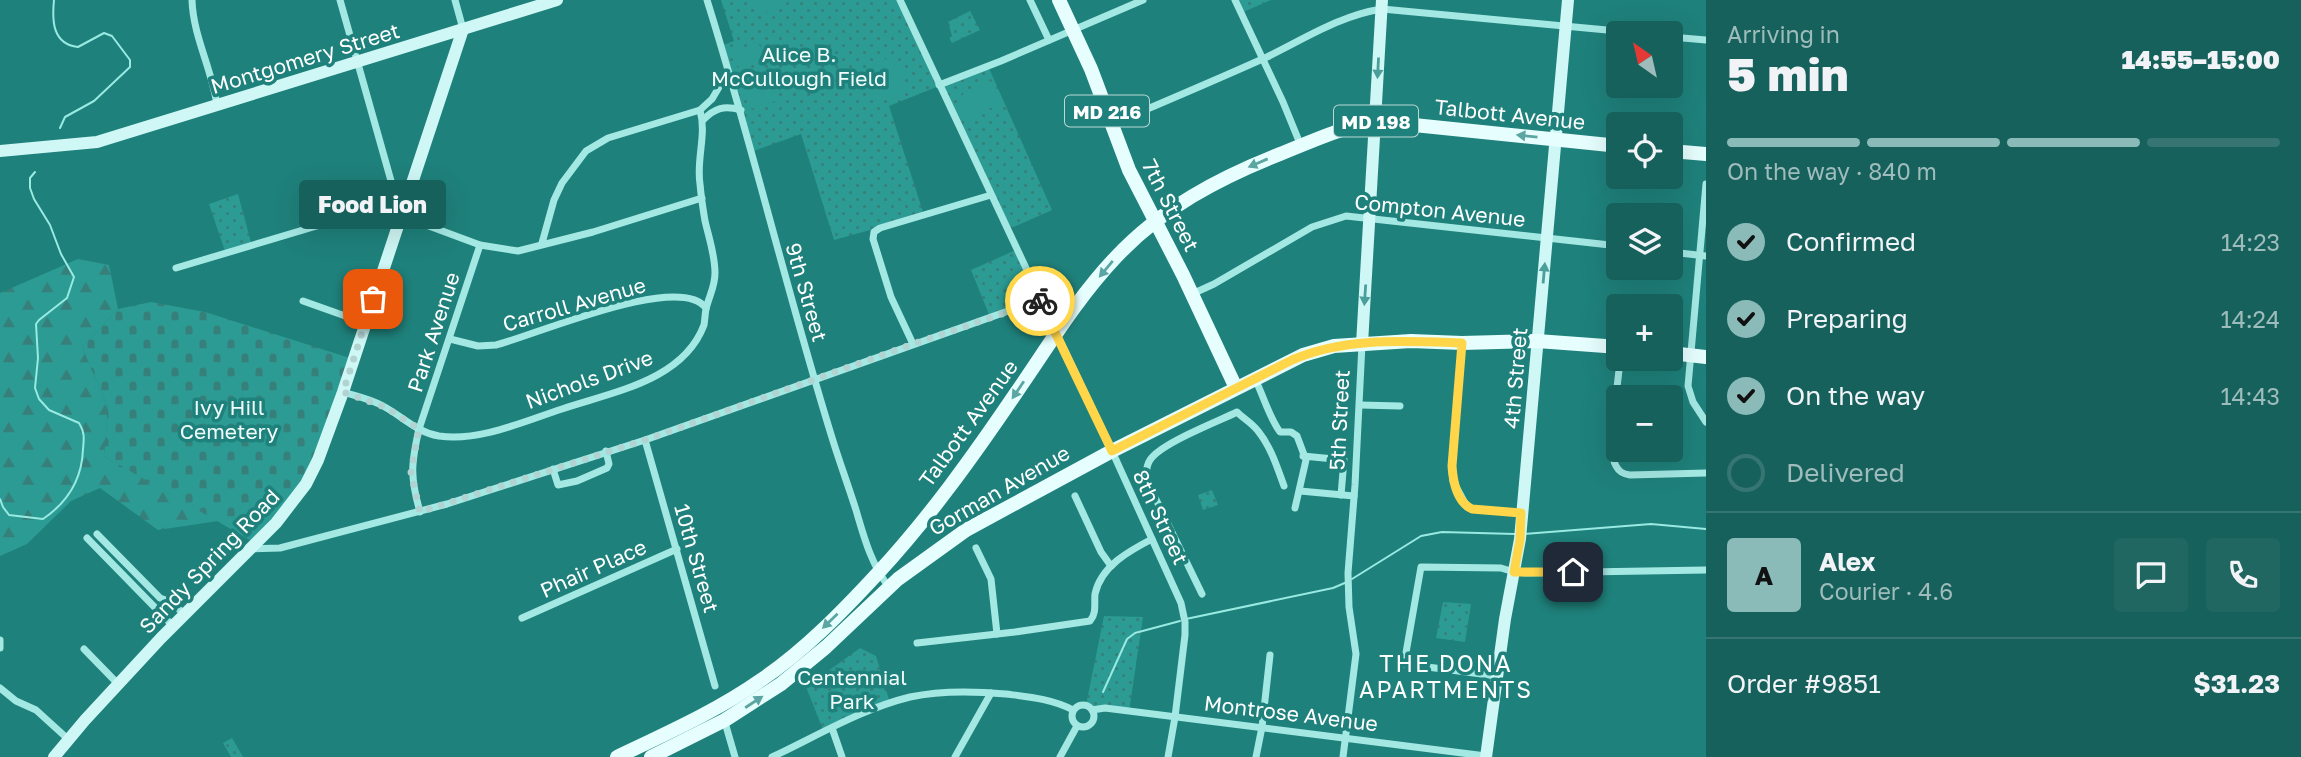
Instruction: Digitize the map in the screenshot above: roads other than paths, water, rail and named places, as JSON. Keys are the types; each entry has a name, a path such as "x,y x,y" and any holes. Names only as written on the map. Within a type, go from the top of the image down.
{"main road":[{"name":"7th Street","path":"1059,0 1098,86 1129,170 1236,388"},
{"name":"Talbott Avenue","path":"878,573 948,488 1056,334 1116,257 1155,222 1210,185 1301,146 1375,121 1606,145"},
{"path":"1683,152 1706,154"},
{"name":"Gorman Avenue","path":"651,757 724,720 802,668 914,566 966,530 1112,451 1315,350 1335,346 1411,341 1537,341 1606,346"},
{"name":"MD 198","path":"617,757 720,705 763,679 792,656 878,573"}],"street":[{"path":"192,0 196,27 213,81 217,104"},
{"path":"340,0 401,208"},
{"path":"455,0 463,29"},
{"name":"Montgomery Street","path":"0,151 97,142 557,0"},
{"name":"9th Street","path":"707,0 741,110 759,185 814,379 862,531 878,573 890,587"},
{"name":"8th Street","path":"900,0 1112,451 1183,612 1185,622 1168,757"},
{"path":"1030,0 1049,40"},
{"path":"939,85 1143,0"},
{"path":"1235,0 1301,146"},
{"name":"4th Street","path":"1486,757 1520,534 1568,0"},
{"path":"1111,125 1382,4 1606,30"},
{"name":"5th Street","path":"1343,757 1356,654 1348,573 1382,4"},
{"name":"Sandy Spring Road","path":"54,757 173,626 276,523 306,484 318,460 343,392 401,208 463,29"},
{"path":"1684,38 1706,40"},
{"path":"542,243 554,200 562,183 586,151 608,138 700,110 712,99 728,72"},
{"path":"703,120 726,106 741,110"},
{"name":"Nichols Drive","path":"343,392 385,407 419,429 439,436 460,436 480,433 637,384 666,369 687,351 703,326 715,273 698,170 703,120 700,110"},
{"path":"1706,184 1699,356 1689,391 1706,422"},
{"path":"913,344 887,286 873,239 874,232 991,195"},
{"path":"176,268 401,208 481,245 518,251 542,243 569,239 702,198"},
{"name":"Compton Avenue","path":"1192,294 1326,221 1346,216 1606,245"},
{"name":"Park Avenue","path":"420,512 411,472 419,429 481,245"},
{"path":"1683,254 1703,256"},
{"name":"Carroll Avenue","path":"450,339 478,346 496,345 630,303 659,297 697,300 706,309"},
{"path":"248,549 280,548 420,512 645,440 1039,300"},
{"path":"303,301 365,323"},
{"path":"1462,343 1453,481 1467,507 1521,513"},
{"path":"1619,371 1612,453 1617,468 1623,474 1630,475 1706,472"},
{"path":"1255,379 1270,410 1273,424 1280,432 1292,432 1297,436 1306,460 1295,508"},
{"path":"1360,405 1400,406"},
{"path":"1202,594 1152,495 1146,472 1151,458 1191,434 1237,412 1255,427 1264,440 1284,486"},
{"path":"1182,416 1191,434"},
{"name":"10th Street","path":"645,440 715,686"},
{"path":"553,469 558,485 570,483 607,468 609,464 606,451"},
{"path":"1303,456 1344,460 1341,495"},
{"path":"1300,491 1354,496"},
{"path":"1075,496 1101,552 1111,566"},
{"path":"97,534 160,598 185,614"},
{"path":"87,538 173,626"},
{"path":"917,643 1090,621 1094,615 1098,585 1111,566 1134,548 1152,539"},
{"path":"976,548 991,579 997,634"},
{"name":"Phair Place","path":"522,618 677,549"},
{"path":"1497,676 1404,664 1421,567 1501,568 1514,572 1706,570"},
{"path":"0,640 0,648"},
{"path":"84,649 119,685"},
{"path":"1256,757 1270,655"},
{"path":"0,688 16,701 36,710 69,740"},
{"path":"772,757 881,706 912,697 956,691 991,693 1058,702 1073,710"},
{"path":"955,757 991,693"},
{"path":"720,705 735,757"},
{"path":"1082,705 1092,709 1094,717 1091,723 1084,727 1077,726 1072,720 1073,710 1082,705"},
{"name":"Montrose Avenue","path":"1092,709 1105,708 1346,737 1486,757"},
{"path":"1060,757 1077,726"},
{"path":"832,728 842,757"}],"waterway":[{"path":"54,0 54,23 58,36 63,41 78,47 104,33 112,36 130,60 130,67 94,101 65,117 60,128"},
{"path":"0,499 9,515 43,519 60,505 72,489 82,460 84,436 79,423 49,410 39,399 35,388 38,358 36,324 67,298 74,277 61,254 50,225 34,199 30,178 35,172"},
{"path":"1524,534 1651,524 1706,529"},
{"path":"1352,579 1421,536 1442,532 1515,534"},
{"path":"1186,619 1333,588 1347,582"},
{"path":"1103,692 1127,639 1135,633 1180,621"}],"place":[{"name":"Food Lion","path":"373,299"}],"district":[{"name":"THE DONA APARTMENTS","path":"1446,676"}],"park label":[{"name":"Alice B. McCullough Field","path":"799,66"},
{"name":"Ivy Hill Cemetery","path":"229,419"},
{"name":"Centennial Park","path":"852,689"}]}
